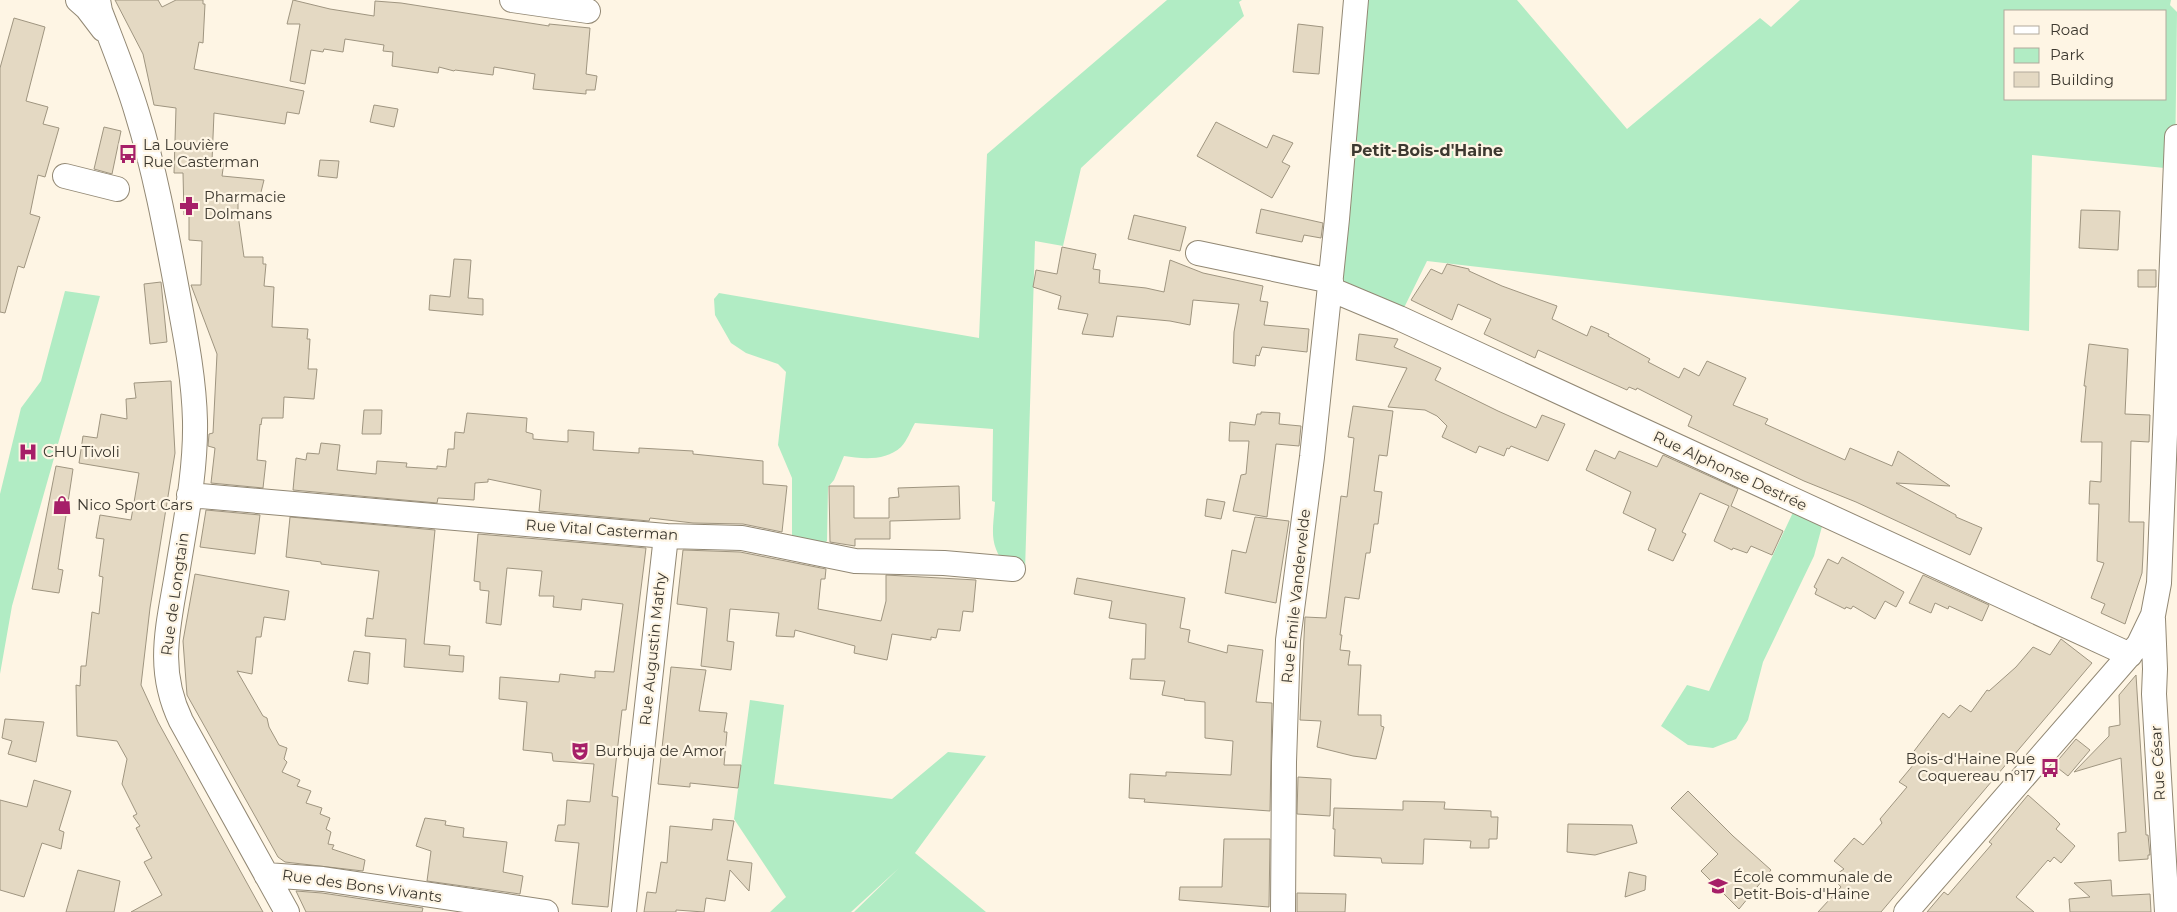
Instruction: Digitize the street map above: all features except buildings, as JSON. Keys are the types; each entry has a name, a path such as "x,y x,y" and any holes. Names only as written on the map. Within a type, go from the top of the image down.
{"street":[{"name":"Rue de Longtain","path":"78,0 91,13 114,47"},
{"name":"Rue de Longtain","path":"98,0 100,11 138,114 167,236 187,343 195,422 189,495 165,648 168,685 172,702 287,912"},
{"path":"512,0 588,11"},
{"name":"Rue Émile Vandervelde","path":"1283,912 1284,752 1288,640 1312,457 1356,0"},
{"path":"1906,912 2134,649 2153,615 2160,583 2177,137"},
{"path":"65,176 117,189"},
{"path":"1198,253 1330,285"},
{"name":"Rue Alphonse Destrée","path":"1330,285 1399,318 2134,649"},
{"name":"Rue Vital Casterman","path":"189,495 666,536 742,538 856,561 944,563 1013,569"},
{"name":"Rue Augustin Mathy","path":"624,912 666,536"},
{"name":"Rue César","path":"2153,615 2166,669 2154,694 2167,912"},
{"name":"Rue des Bons Vivants","path":"266,875 323,879 546,912"}],"green space":[{"path":"1167,0 1242,0 1239,2 1244,16 1081,168 1063,246 1035,241 1025,571 1008,569 997,552 993,537 995,502 992,501 993,429 915,423 903,445 895,452 874,458 844,456 834,480 828,487 827,541 820,546 792,538 792,478 778,445 786,372 778,364 746,353 731,343 715,315 714,299 719,293 979,338 987,154"},
{"path":"1356,0 1517,0 1627,129 1760,18 1771,27 1800,0 2171,0 2170,5 2177,12 2175,169 2032,155 2029,331 1427,261 1399,318 1330,289"},
{"path":"65,291 100,296 12,606 0,674 0,494 21,408 41,381"},
{"path":"1796,506 1824,519 1814,556 1763,662 1748,720 1736,739 1713,748 1688,745 1661,726 1687,685 1709,691"},
{"path":"750,700 784,705 774,784 892,799 948,752 986,756 915,853 986,912 854,912 899,868 851,912 770,912 786,897 734,819"}],"place":[{"name":"La Louvière Rue Casterman","path":"128,154"},
{"name":"Pharmacie Dolmans","path":"189,206"},
{"name":"CHU Tivoli","path":"28,452"},
{"name":"Nico Sport Cars","path":"62,505"},
{"name":"Burbuja de Amor","path":"580,751"},
{"name":"Bois-d'Haine Rue Coquereau n°17","path":"2050,768"},
{"name":"École communale de Petit-Bois-d'Haine","path":"1718,886"}],"district":[{"name":"Petit-Bois-d'Haine","path":"1427,150"}]}
